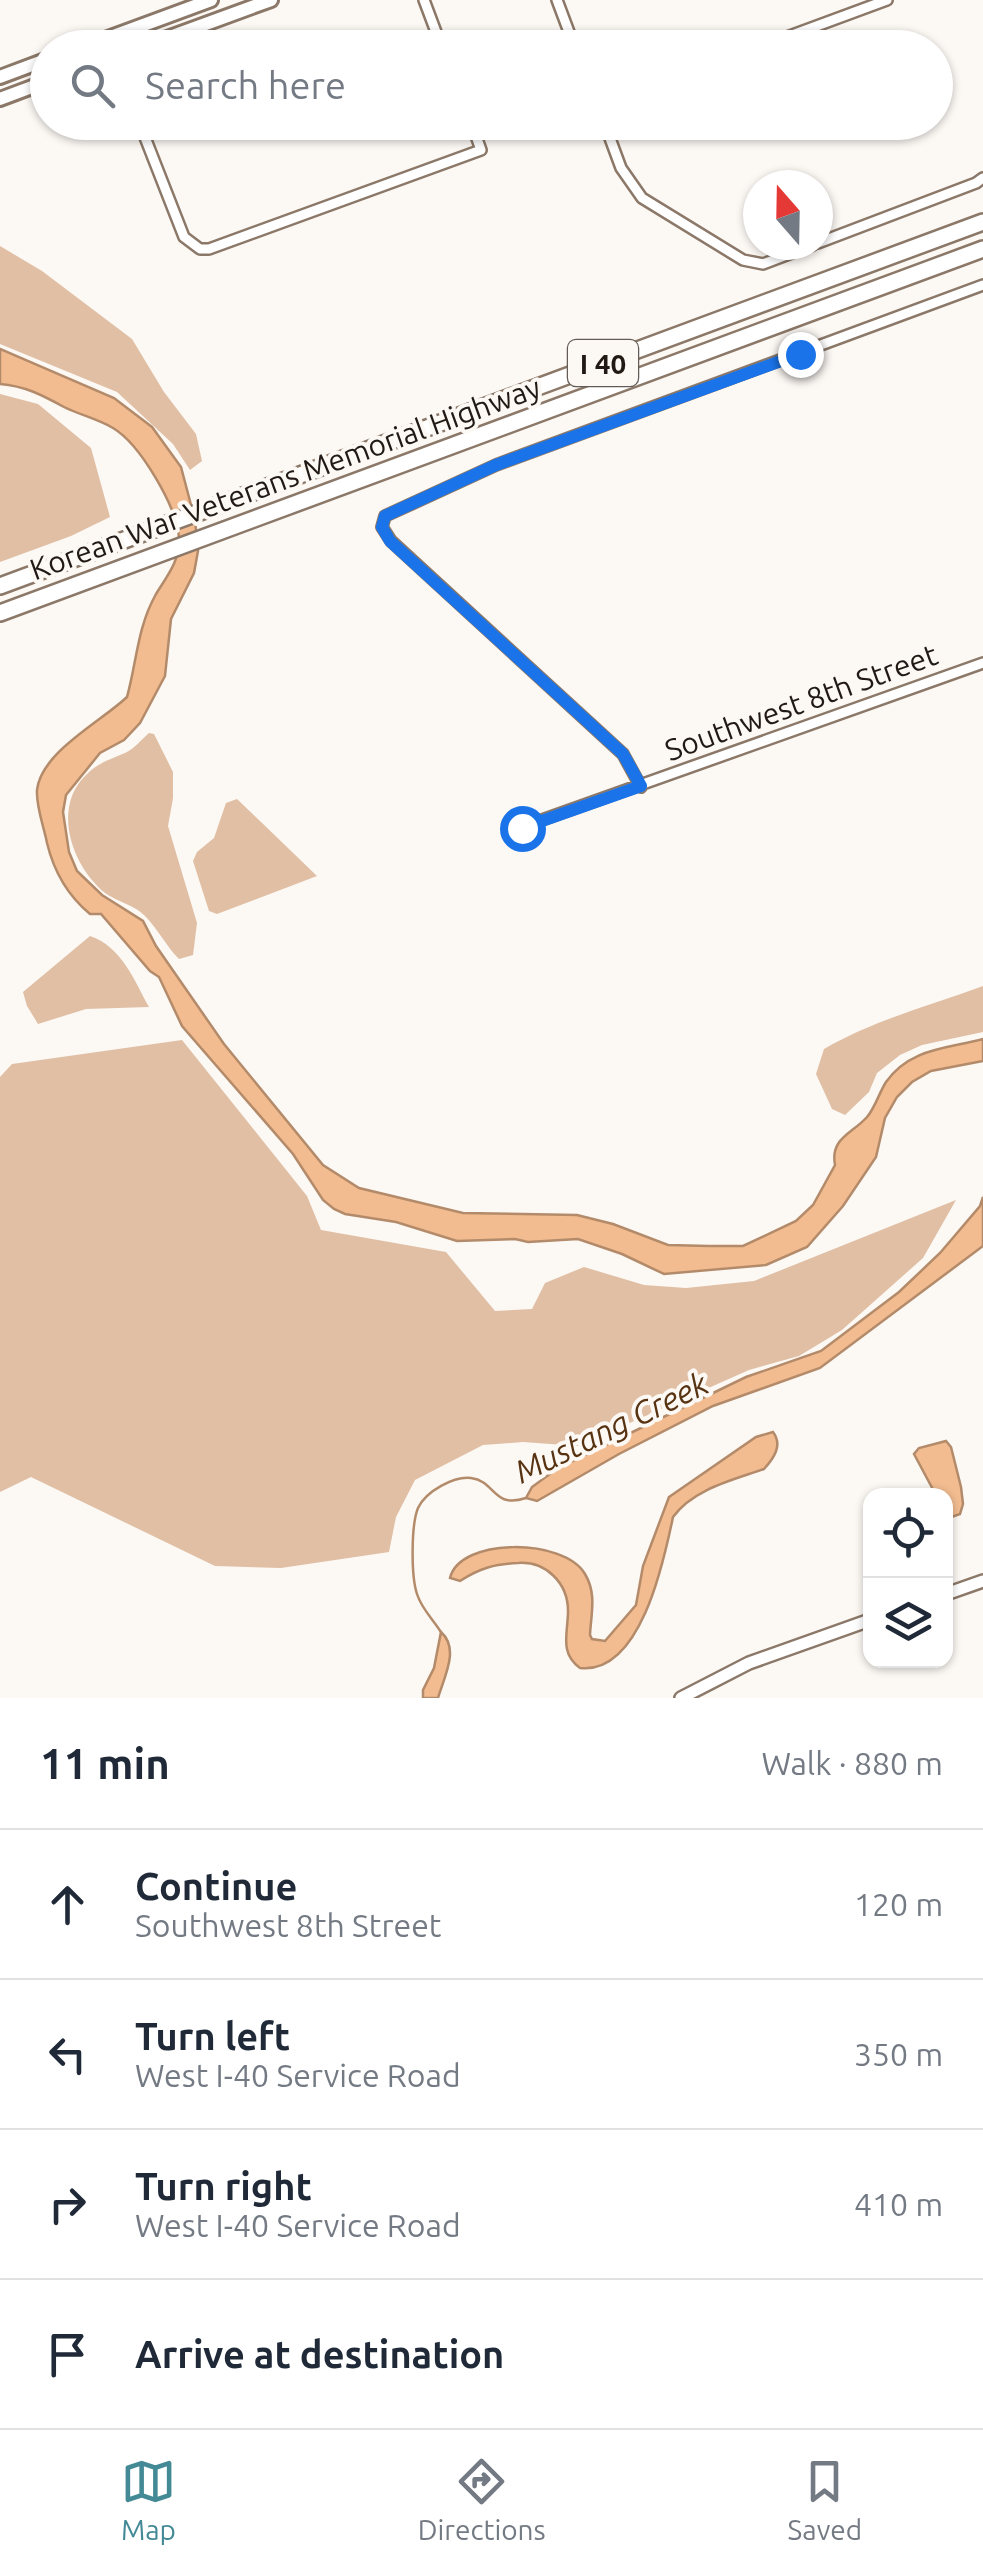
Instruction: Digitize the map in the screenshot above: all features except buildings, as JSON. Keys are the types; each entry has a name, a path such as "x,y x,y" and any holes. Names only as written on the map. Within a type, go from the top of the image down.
{"highway":[{"name":"Korean War Veterans Memorial Highway","path":"0,586 983,222"},
{"name":"Korean War Veterans Memorial Highway","path":"0,613 983,249"}],"main road":[{"path":"130,30 211,0"},
{"path":"189,30 271,0"},
{"path":"0,77 30,66"},
{"path":"0,99 30,88"},
{"path":"953,1592 983,1581"},
{"path":"681,1698 750,1664 863,1623"}],"street":[{"path":"424,0 435,30"},
{"path":"557,0 568,30"},
{"path":"806,30 887,0"},
{"path":"146,140 177,224 192,244 209,249 481,150 477,140"},
{"path":"611,140 621,168 642,198 743,260 763,264 774,260"},
{"path":"833,238 983,178"},
{"path":"641,786 623,754 390,541 382,527 385,516 496,465 983,286"},
{"name":"Southwest 8th Street","path":"522,828 983,663"}],"shaded area":[{"path":"0,246 42,271 132,339 164,392 196,434 202,461 190,470 173,444 117,392 0,344"},
{"path":"0,349 114,398 152,427 181,467 195,520 198,551 194,573 171,619 165,676 140,723 124,740 100,753 66,795 63,812 69,852 77,871 102,895 143,921 224,1044 323,1165 359,1188 463,1213 577,1215 668,1245 743,1246 796,1221 813,1205 835,1165 839,1142 867,1117 886,1082 906,1062 983,1039 983,1061 931,1071 912,1082 885,1118 876,1157 843,1206 807,1247 766,1265 664,1274 578,1239 457,1241 396,1222 334,1209 323,1200 293,1154 182,1026 159,977 101,914 90,914 75,899 53,864 38,803 41,776 74,738 127,697 145,619 175,561 179,538 164,494 124,436 33,392 0,384"},
{"path":"0,394 38,404 91,448 110,517 0,562"},
{"path":"149,733 154,734 173,772 168,826 197,923 193,955 179,959 141,912 93,882 70,837 68,820 75,789 99,765 128,751"},
{"path":"237,799 317,876 217,914 209,911 193,861 197,852 214,838 226,803"},
{"path":"90,936 119,956 149,1007 86,1009 38,1024 23,992"},
{"path":"983,986 983,1032 922,1045 900,1055 877,1073 869,1092 845,1115 832,1109 816,1074 824,1049 882,1022"},
{"path":"182,1040 307,1196 321,1230 446,1252 495,1311 532,1309 545,1283 584,1267 644,1285 686,1288 754,1281 956,1200 923,1258 842,1330 799,1356 749,1370 578,1446 523,1442 483,1445 415,1480 396,1517 389,1552 281,1568 215,1566 31,1477 0,1492 0,1077 12,1064"},
{"path":"983,1197 983,1246 820,1368 713,1406 537,1501 526,1498 532,1487 558,1468 746,1377 821,1351 899,1292 940,1253 980,1206"},
{"path":"773,1432 777,1447 764,1469 702,1492 673,1517 646,1611 619,1653 601,1665 580,1668 569,1656 567,1601 560,1583 546,1570 528,1563 510,1564 481,1570 460,1581 450,1578 458,1565 472,1555 492,1549 513,1547 556,1554 574,1562 585,1574 592,1597 590,1635 605,1641 636,1605 643,1566 669,1497 756,1437"},
{"path":"946,1441 951,1447 961,1487 960,1514 953,1517 953,1488 932,1488 914,1454 919,1448"},
{"path":"441,1632 449,1647 447,1672 438,1698 423,1698 434,1668"}],"waterway":[{"name":"Mustang Creek","path":"442,1634 422,1605 415,1586 413,1538 418,1508 434,1491 464,1478 479,1480 507,1500 526,1498"}],"route":[{"path":"522,828 641,786 623,754 390,541 382,521 392,510 432,496 496,465 800,354"}]}
